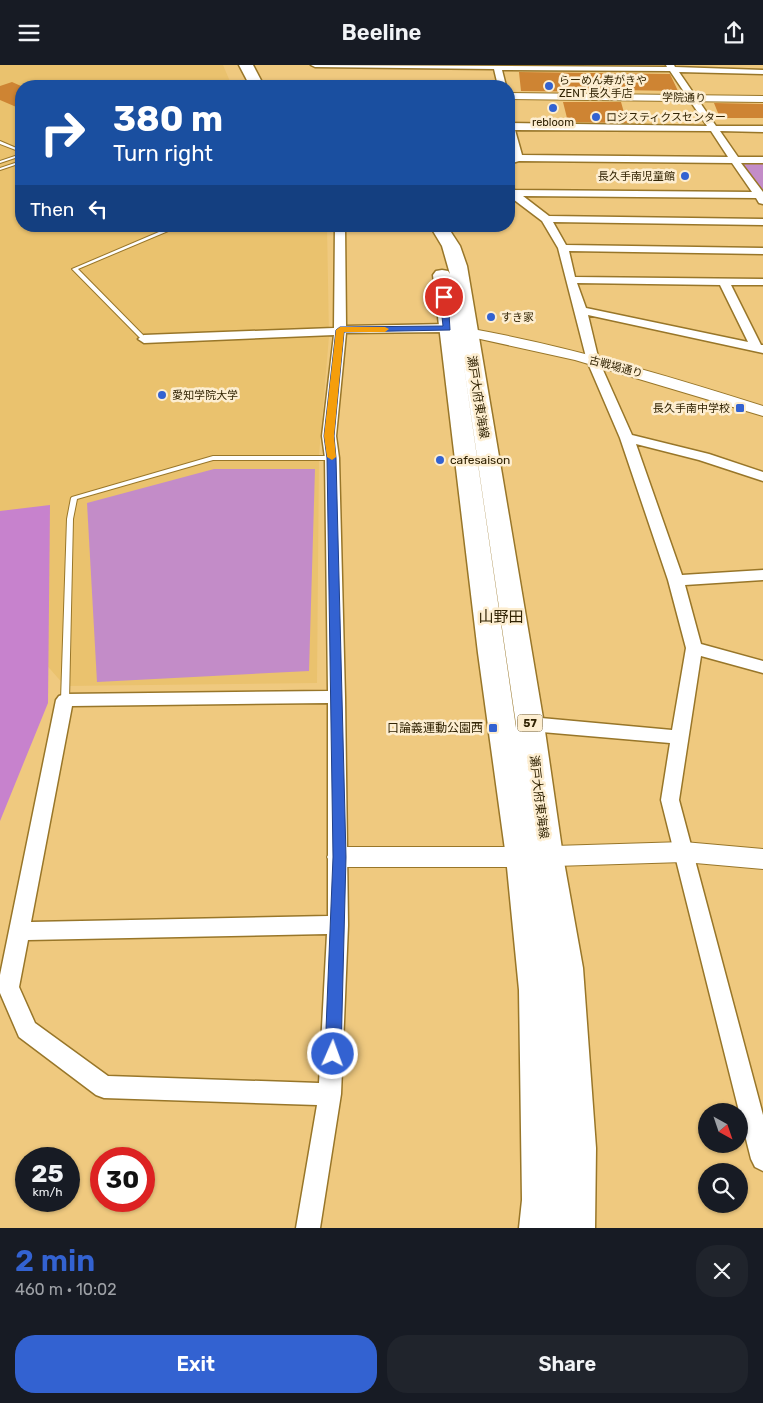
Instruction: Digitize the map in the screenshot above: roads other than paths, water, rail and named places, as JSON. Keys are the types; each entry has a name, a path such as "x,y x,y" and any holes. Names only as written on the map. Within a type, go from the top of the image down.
{"main road":[{"path":"246,65 254,80"},
{"name":"瀬戸大府東海線","path":"427,232 432,238 440,257 457,330 530,724 535,856 541,1200 539,1228"},
{"name":"瀬戸大府東海線","path":"442,232 456,257 457,330 491,653 535,856 566,968 577,1148 575,1228"}],"street":[{"path":"730,65 737,71"},
{"path":"316,66 671,67 763,72"},
{"path":"497,67 500,80"},
{"path":"671,67 762,197"},
{"name":"学院通り","path":"515,96 763,99"},
{"path":"515,127 763,129"},
{"path":"515,159 763,160"},
{"path":"515,192 762,197"},
{"path":"515,196 546,219 563,248 593,361 627,438 676,580 694,648 670,800 763,1159"},
{"path":"546,219 763,222"},
{"path":"308,1228 330,1094 338,925 337,697 332,458 329,436 340,330 340,232"},
{"path":"563,248 763,251"},
{"path":"570,280 763,282"},
{"path":"724,282 759,348"},
{"path":"581,310 759,348"},
{"path":"144,339 325,333 340,330 457,330"},
{"name":"古戦場通り","path":"457,330 640,373 763,411"},
{"path":"627,438 704,457 763,477"},
{"path":"676,580 763,575"},
{"path":"694,648 763,667"},
{"path":"330,1094 104,1087 27,1030 8,987 65,699 337,697"},
{"path":"530,724 679,737"},
{"path":"339,857 535,856 684,852 763,859"},
{"path":"19,931 338,925"}],"lane":[{"path":"0,141 15,150"},
{"path":"0,162 15,156"},
{"path":"0,169 15,163"},
{"path":"144,339 76,269 164,232"},
{"path":"65,699 70,519 74,498 213,458 332,458"}],"place":[{"name":"らーめん寿がきや ZENT 長久手店","path":"549,86"},
{"name":"rebloom","path":"553,108"},
{"name":"ロジスティクスセンター","path":"596,117"},
{"name":"長久手南児童館","path":"685,176"},
{"name":"すき家","path":"491,317"},
{"name":"愛知学院大学","path":"162,395"},
{"name":"長久手南中学校","path":"740,408"},
{"name":"cafesaison","path":"440,460"},
{"name":"口論義運動公園西","path":"493,728"}],"district":[{"name":"山野田","path":"501,617"}]}
